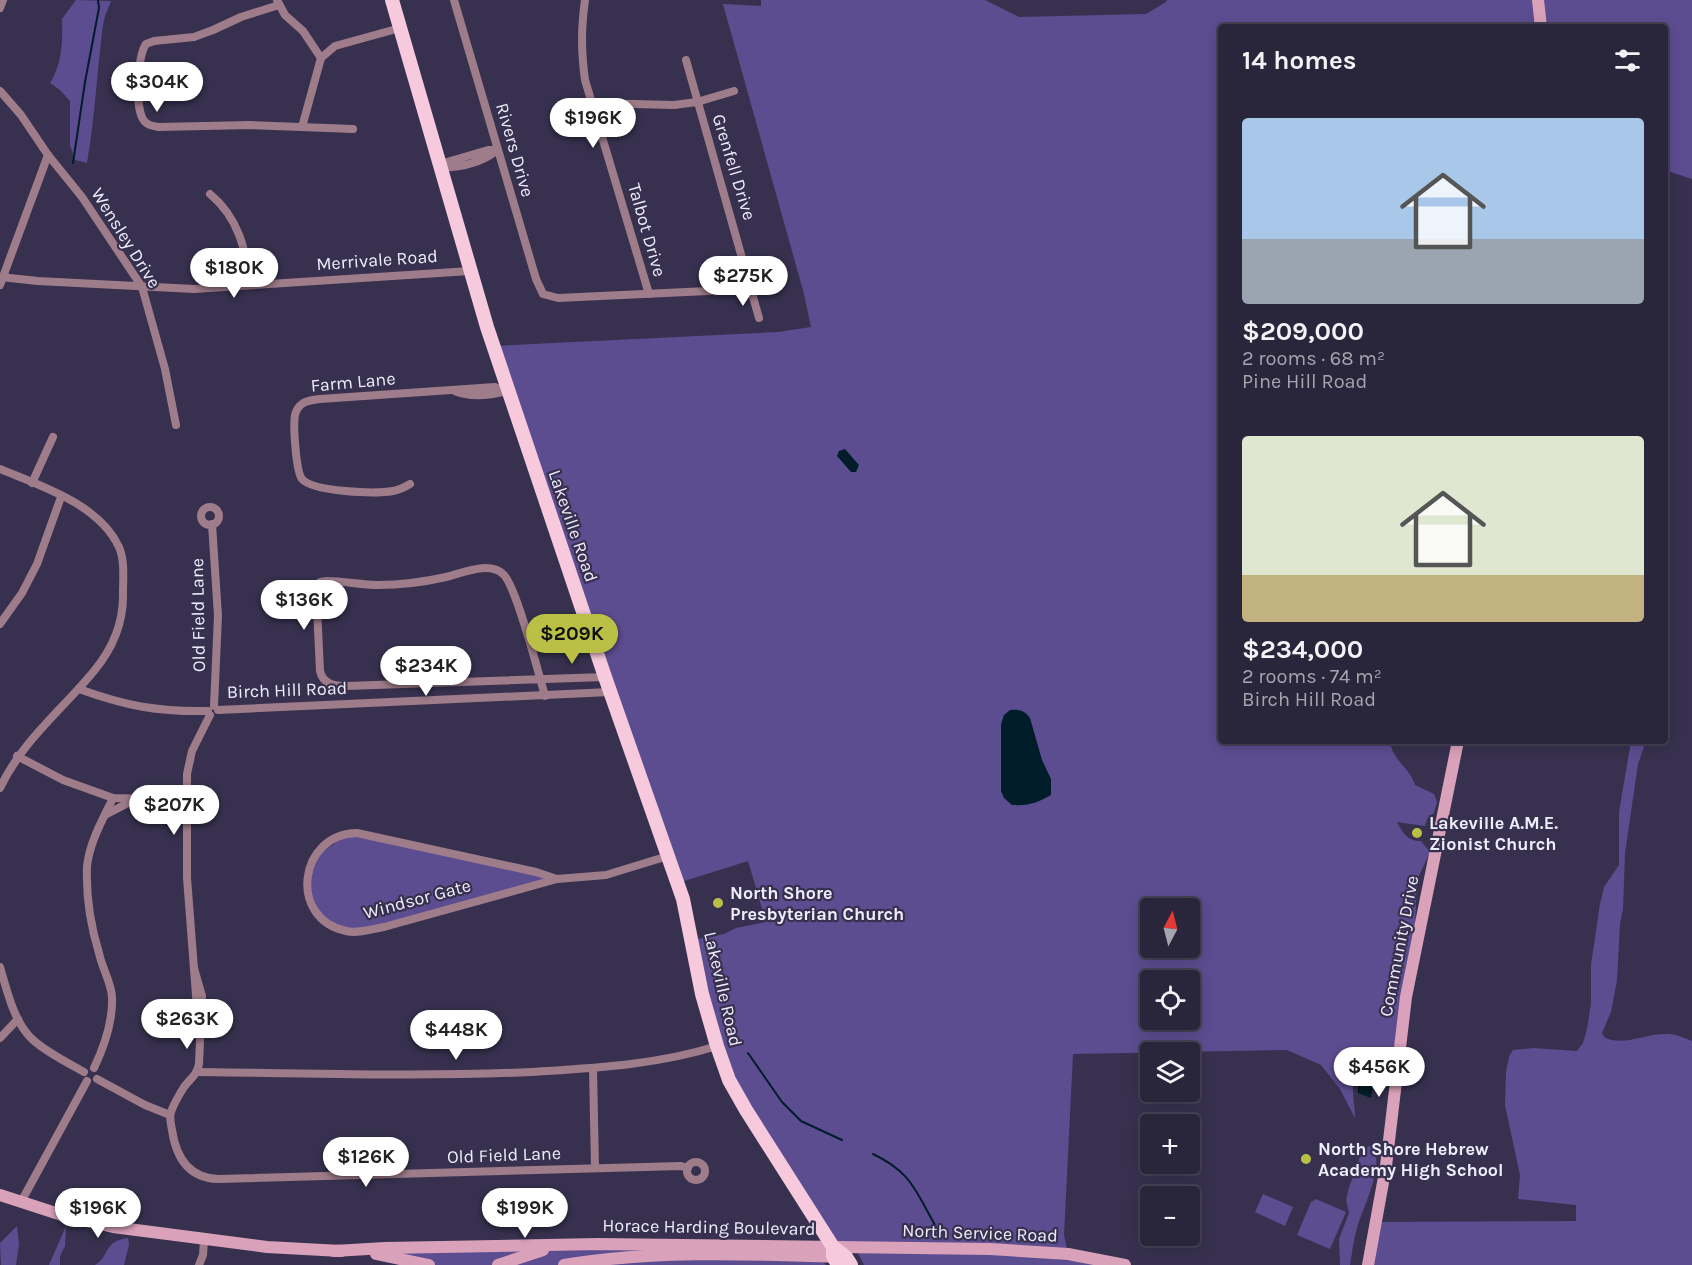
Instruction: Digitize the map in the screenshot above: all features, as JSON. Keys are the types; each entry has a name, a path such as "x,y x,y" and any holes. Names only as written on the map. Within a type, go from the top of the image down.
{"main road":[{"name":"Lakeville Road","path":"392,0 507,391 683,899 702,994 729,1080 840,1258"},
{"path":"1538,0 1541,24"},
{"name":"Community Drive","path":"1368,1265 1386,1166 1406,997 1457,744"},
{"name":"Horace Harding Boulevard","path":"0,1195 68,1217 113,1227 277,1248 384,1255 427,1265"},
{"name":"Horace Harding Boulevard","path":"334,1251 608,1244 840,1258"},
{"path":"498,1265 524,1255 561,1246"},
{"name":"North Service Road","path":"840,1258 1013,1250 1068,1254 1125,1265"},
{"name":"Horace Harding Boulevard","path":"564,1265 619,1257 662,1255 840,1258"}],"street":[{"path":"0,8 3,0"},
{"name":"Rivers Drive","path":"454,0 536,279 543,294 558,298 649,294"},
{"name":"Talbot Drive","path":"585,0 581,30 585,80 649,294"},
{"path":"321,57 303,31 285,15 278,3 241,16 194,37 154,40 146,44 142,52 139,70 141,114 147,124 158,127 353,129"},
{"path":"302,127 321,57 335,46 400,28"},
{"name":"Grenfell Drive","path":"686,60 759,318"},
{"name":"Wensley Drive","path":"0,91 21,115 48,155 88,206 142,288 165,369 176,425"},
{"path":"593,103 674,105 697,102 734,91"},
{"path":"440,167 447,162 488,150 497,150"},
{"path":"1,279 48,155"},
{"path":"210,195 227,211 239,232 245,249 251,285"},
{"name":"Merrivale Road","path":"1,279 194,289 470,271"},
{"path":"649,294 751,289"},
{"name":"Farm Lane","path":"410,484 395,491 375,492 312,486 304,481 298,472 294,423 295,413 301,404 307,401 455,391 465,395 507,391"},
{"path":"32,483 53,437"},
{"path":"0,470 62,496 83,508 109,531 119,547 123,566 124,606 118,629 104,658 79,689 28,742 0,788"},
{"path":"0,624 22,593 37,564 62,496"},
{"name":"Old Field Lane","path":"198,1072 200,1029 196,1009 187,867 187,774 192,751 212,710 218,616 212,524"},
{"path":"545,696 540,679 511,586 506,576 498,569 486,568 443,578 396,584 377,585 327,581 318,584 315,589 320,671 324,679 333,685 346,686 540,679 605,676"},
{"name":"Birch Hill Road","path":"79,689 109,700 147,709 212,710 610,692"},
{"path":"18,756 63,780 113,798 187,800"},
{"path":"94,1068 108,1029 112,998 111,986 99,956 92,925 88,875 90,851 113,798"},
{"path":"104,816 117,807 137,799"},
{"name":"Windsor Gate","path":"557,879 536,872 357,833 339,836 326,844 314,858 306,881 307,893 318,914 334,927 355,932 384,927 557,879 619,873 668,856"},
{"path":"0,967 23,1028 41,1047 84,1072"},
{"path":"0,1038 18,1019"},
{"path":"97,1079 145,1105 170,1115 185,1086 198,1072 407,1075 593,1068 662,1060 717,1046"},
{"path":"94,1068 87,1068 83,1076 91,1082 97,1079"},
{"path":"94,1068 97,1072 97,1079"},
{"path":"593,1068 595,1168"},
{"path":"21,1202 87,1081"},
{"name":"Old Field Lane","path":"170,1115 174,1143 181,1161 191,1171 208,1178 681,1166 688,1168"},
{"path":"198,1265 203,1255 204,1240"}],"shaded area":[{"path":"76,0 111,1 103,25 87,163 75,160 70,145 70,101 50,83 61,52 62,19"},
{"path":"761,0 985,0 1019,17 1146,14 1167,0 1692,0 1692,179 1668,171 1668,24 1218,24 1218,744 1390,744 1394,754 1415,785 1434,794 1437,802 1434,813 1427,819 1425,826 1397,822 1406,836 1412,840 1421,841 1430,852 1417,880 1414,952 1400,1048 1366,1066 1360,1066 1356,1071 1353,1084 1355,1118 1340,1089 1321,1065 1287,1050 1200,1052 1200,1042 1140,1042 1140,1053 1073,1054 1064,1235 1068,1254 833,1247 729,1080 692,940 766,922 748,861 678,883 494,346 778,332 811,327 804,294 723,4 761,6"},
{"path":"1630,744 1645,744 1638,764 1625,853 1617,980 1611,1012 1602,1033 1605,1038 1621,1041 1668,1034 1692,1041 1692,1265 1368,1265 1377,1222 1576,1221 1576,1205 1518,1199 1520,1175 1505,1105 1506,1072 1513,1050 1533,1048 1577,1051 1583,1043 1591,1003 1591,965 1600,904 1604,887 1619,865 1619,812"},
{"path":"348,834 557,879 384,927 347,931 318,914 306,881 314,858"},
{"path":"1373,1144 1376,1154 1374,1176 1356,1232 1350,1265 1340,1265 1339,1239 1349,1213 1346,1200 1349,1187 1363,1150"},
{"path":"1263,1194 1293,1207 1285,1226 1255,1212"},
{"path":"1316,1199 1346,1212 1330,1249 1297,1235 1311,1202"},
{"path":"17,1226 19,1244 16,1265 1,1265 0,1243"},
{"path":"66,1226 65,1246 60,1256 60,1265 49,1265"},
{"path":"128,1238 129,1245 124,1265 95,1265 114,1242"},
{"path":"647,1245 647,1255 564,1265 427,1265 385,1248"},
{"path":"858,1253 1009,1255 1100,1265 864,1265"},
{"path":"660,1258 823,1262 826,1265 593,1265"}],"water":[{"path":"845,449 859,465 856,472 851,472 837,456 839,451"},
{"path":"1010,710 1022,711 1030,718 1042,760 1051,779 1051,795 1038,802 1012,805 1004,798 1001,791 1001,724 1004,715"},
{"path":"1360,1068 1369,1072 1374,1081 1371,1098 1358,1093 1357,1076"}],"waterway":[{"path":"73,163 99,8 98,0"},
{"path":"748,1053 782,1102 801,1121 842,1140"},
{"path":"873,1154 896,1168 911,1183 935,1225"}],"place":[{"name":"Lakeville A.M.E. Zionist Church","path":"1417,833"},
{"name":"North Shore Presbyterian Church","path":"718,903"},
{"name":"North Shore Hebrew Academy High School","path":"1306,1159"}]}
